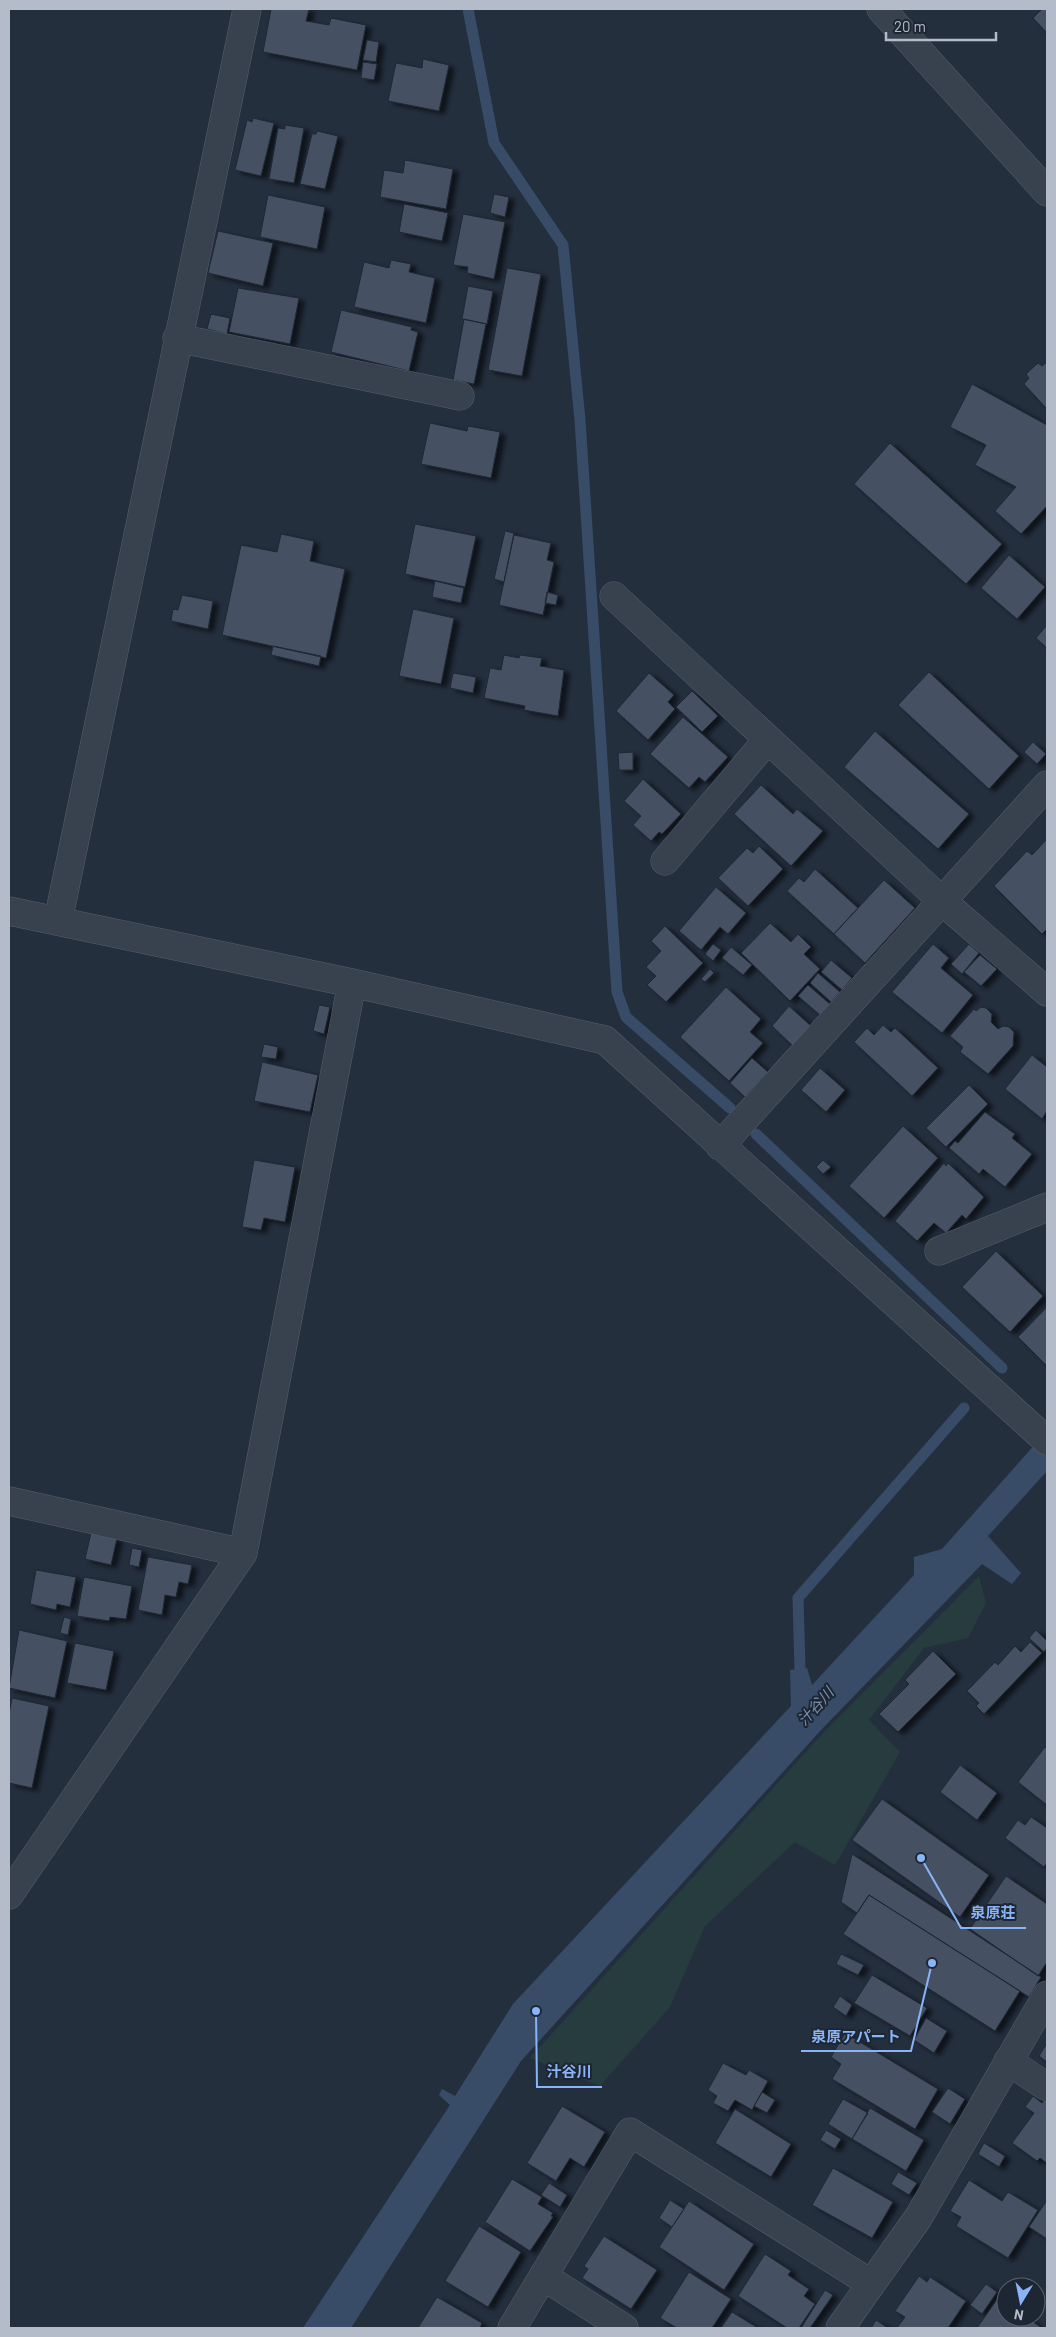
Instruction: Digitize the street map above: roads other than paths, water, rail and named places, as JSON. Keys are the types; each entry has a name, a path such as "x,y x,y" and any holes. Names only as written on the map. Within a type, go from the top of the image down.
{"street":[{"path":"58,921 177,338 247,9"},
{"path":"881,9 1047,192"},
{"path":"177,338 460,396"},
{"path":"614,596 942,901 1047,992"},
{"path":"665,861 768,739"},
{"path":"720,1146 1047,785"},
{"path":"9,910 352,983 605,1040 1047,1440"},
{"path":"9,1896 243,1553 352,983"},
{"path":"939,1251 1047,1206"},
{"path":"9,1501 243,1553"},
{"path":"840,2328 870,2283 918,2218 1047,1995"},
{"path":"1008,2062 1047,2087"},
{"path":"512,2328 630,2132 870,2283"},
{"path":"543,2276 624,2328"}],"water":[{"path":"1047,1431 1047,1471 988,1536 1021,1573 1012,1584 982,1564 822,1729 521,2061 351,2328 303,2328 450,2105 439,2095 442,2089 455,2096 513,2004 791,1706 790,1670 807,1668 812,1685 914,1575 914,1557 942,1549"}],"waterway":[{"path":"468,9 494,143 563,245 580,420 617,992 626,1017 730,1108"},
{"path":"756,1134 1002,1368"},
{"path":"803,1684 800,1669 798,1598 964,1408"}],"place":[{"name":"泉原荘","path":"921,1858"},
{"name":"泉原アパート","path":"932,1963"},
{"name":"汁谷川","path":"536,2011"}]}
